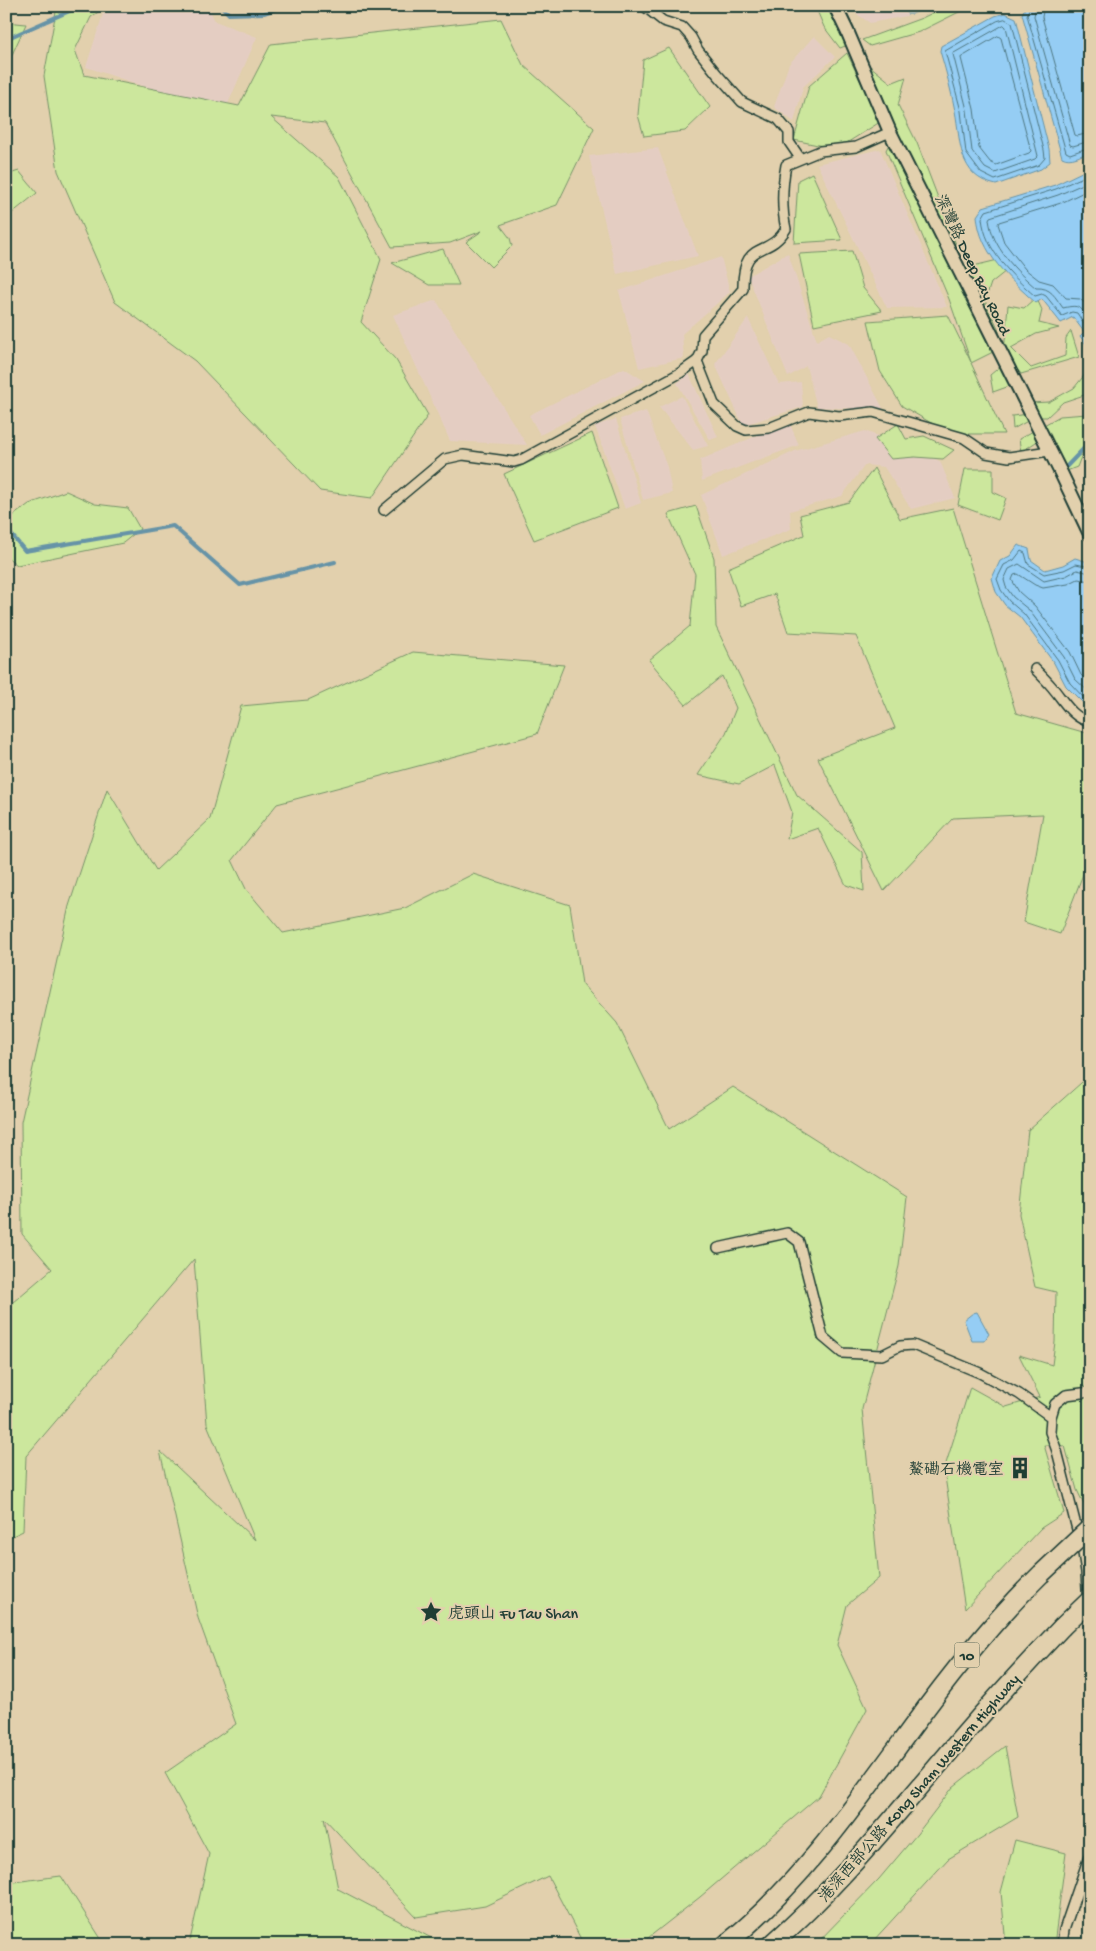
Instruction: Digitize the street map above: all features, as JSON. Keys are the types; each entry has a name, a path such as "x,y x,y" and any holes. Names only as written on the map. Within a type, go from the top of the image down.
{"highway":[{"name":"港深西部公路 Kong Sham Western Highway","path":"725,1945 770,1905 814,1856 844,1820 975,1646 1018,1596 1090,1528"},
{"name":"港深西部公路 Kong Sham Western Highway","path":"772,1945 844,1873 1012,1680 1090,1600"}],"street":[{"path":"644,6 663,21 682,26 698,50 742,102 778,119 789,132 789,142 800,158"},
{"name":"深灣路 Deep Bay Road","path":"835,6 890,132 1090,534"},
{"path":"384,510 445,459 464,456 514,462 521,460 680,373 697,361 702,351 703,335 743,289 743,270 747,258 782,235 786,229 783,215 782,191 786,165 820,151 856,147 890,132"},
{"path":"697,361 714,404 737,426 746,430 769,428 809,412 839,416 873,412 964,438 986,454 1009,457 1049,451"},
{"path":"1035,669 1052,687 1064,705 1080,720 1090,722"},
{"path":"718,1248 787,1233 799,1242 823,1337 842,1354 882,1355 900,1346 913,1345 980,1373 1019,1394 1051,1417"},
{"path":"1090,1392 1066,1395 1055,1404 1051,1417 1050,1432 1058,1451 1083,1553 1090,1640"},
{"path":"1062,1945 1064,1930 1090,1854"}],"shaded area":[{"path":"124,6 208,6 215,21 257,37 224,113 86,67 103,14"},
{"path":"857,6 906,6 907,16 870,23 855,13"},
{"path":"814,36 835,57 803,87 794,122 774,107 789,64"},
{"path":"658,148 698,256 617,274 589,156"},
{"path":"880,149 947,307 887,308 817,164"},
{"path":"788,253 817,341 829,334 849,344 884,410 817,407 806,366 788,377 748,276"},
{"path":"721,257 730,292 682,334 684,358 639,368 619,291"},
{"path":"436,300 527,445 450,441 393,315"},
{"path":"748,318 779,384 801,382 803,407 743,425 715,364"},
{"path":"624,368 645,381 540,435 529,415"},
{"path":"689,374 718,437 710,440 677,383"},
{"path":"682,396 708,446 693,450 659,407"},
{"path":"646,411 667,467 672,493 643,500 620,419"},
{"path":"616,419 641,503 625,509 595,426"},
{"path":"789,422 799,445 702,481 700,460"},
{"path":"865,431 940,461 955,498 911,509 884,467 865,465 842,496 790,511 791,529 723,555 701,495 795,451"}],"green space":[{"path":"57,6 107,6 91,17 75,50 84,75 239,106 271,44 501,19 523,65 594,128 557,205 500,225 510,238 512,246 491,267 466,242 482,231 450,243 392,247 325,123 271,117 339,177 381,259 361,322 396,360 428,415 372,498 320,491 195,361 115,302 58,171 44,76"},
{"path":"815,6 826,6 848,45 840,48 824,27"},
{"path":"947,6 971,6 919,32 870,46 862,40 922,18"},
{"path":"6,22 26,24 10,59 6,60"},
{"path":"669,48 710,107 685,131 644,136 638,115 643,60"},
{"path":"847,53 880,122 837,149 794,140 809,86"},
{"path":"870,66 891,83 906,77 898,105 917,143 965,268 1002,259 1011,267 991,283 985,301 999,330 999,349 971,363 1004,434 950,434 902,406 880,371 868,321 948,315 971,362 949,299 886,150 896,131"},
{"path":"19,171 37,193 6,218 6,175"},
{"path":"812,173 842,240 794,243 798,180"},
{"path":"443,249 459,285 429,285 392,263"},
{"path":"852,251 863,288 882,311 814,325 799,254"},
{"path":"1036,297 1042,310 1039,323 1059,328 1036,334 1011,348 1031,368 1065,356 1066,338 1071,331 1079,357 1021,374 1004,353 1008,305 1024,308"},
{"path":"1002,365 1018,383 993,392 990,375"},
{"path":"1087,372 1090,376 1090,393 1063,402 1047,417 1035,417 1013,429 1012,416 1029,414 1029,403 1049,402 1074,388"},
{"path":"1087,414 1090,416 1090,434 1077,467 1064,472 1042,438 1021,452 1019,439 1060,416"},
{"path":"898,424 906,439 924,436 954,450 943,459 915,457 891,459 875,439"},
{"path":"592,433 618,508 534,540 504,474"},
{"path":"874,468 900,519 953,508 1016,713 1090,734 1090,856 1060,934 1024,922 1043,814 953,818 884,891 818,758 895,728 856,636 788,632 775,594 741,606 728,568 804,535 800,515 849,502"},
{"path":"965,469 993,469 993,492 1006,498 998,520 958,505"},
{"path":"66,491 95,504 128,508 140,529 123,543 17,565 6,556 6,521 29,504"},
{"path":"696,506 714,558 716,627 797,795 862,852 864,891 846,885 818,828 787,839 792,812 775,765 739,784 698,775 726,733 736,708 722,676 686,705 649,660 690,626 695,574 668,514"},
{"path":"413,652 564,665 537,734 277,804 232,860 246,889 283,933 405,908 473,874 570,905 582,984 617,1023 669,1129 733,1087 907,1197 899,1266 862,1409 879,1578 847,1605 837,1645 867,1709 819,1796 700,1897 639,1945 584,1945 548,1876 485,1906 416,1917 324,1818 338,1889 437,1941 429,1945 189,1945 209,1854 165,1773 236,1724 198,1618 160,1451 255,1540 207,1424 194,1259 26,1456 23,1531 6,1539 6,1308 52,1269 22,1234 21,1122 69,906 107,789 156,870 210,819 241,706 308,700"},
{"path":"1090,1075 1090,1517 1077,1490 1065,1446 1044,1445 1064,1513 1041,1528 965,1609 944,1470 970,1387 1006,1407 1040,1397 1019,1355 1052,1365 1055,1342 1056,1292 1035,1287 1019,1214 1028,1130"},
{"path":"1005,1746 1018,1817 948,1859 873,1941 873,1945 815,1945 879,1879 953,1787"},
{"path":"1015,1840 1066,1853 1054,1945 1006,1945 1001,1892"},
{"path":"61,1876 105,1945 6,1945 6,1883"}],"water":[{"path":"906,6 932,6 912,14 907,14"},
{"path":"1026,6 1090,6 1090,152 1076,158 1062,157 1022,14"},
{"path":"1005,13 1016,18 1049,149 1050,162 1041,169 996,185 983,180 967,166 960,145 952,96 940,51 941,46 995,16"},
{"path":"1090,168 1090,350 1080,336 1084,332 1073,317 1061,323 1042,299 1036,303 1006,275 984,242 977,216 983,207 1055,185"},
{"path":"1018,545 1029,549 1031,560 1045,570 1063,565 1075,558 1088,562 1090,566 1090,705 1082,702 1066,686 1054,663 1020,617 1005,605 996,592 992,578 1000,561 1010,556"},
{"path":"977,1312 989,1334 984,1341 972,1341 964,1320"}],"waterway":[{"path":"6,39 81,6"},
{"path":"221,6 229,14 264,13 283,6"},
{"path":"1066,467 1090,442"},
{"path":"6,528 25,551 173,526 240,585 335,562"}],"place":[{"name":"鰲磡石機電室","path":"1020,1468"},
{"name":"虎頭山 Fu Tau Shan","path":"431,1612"}]}
